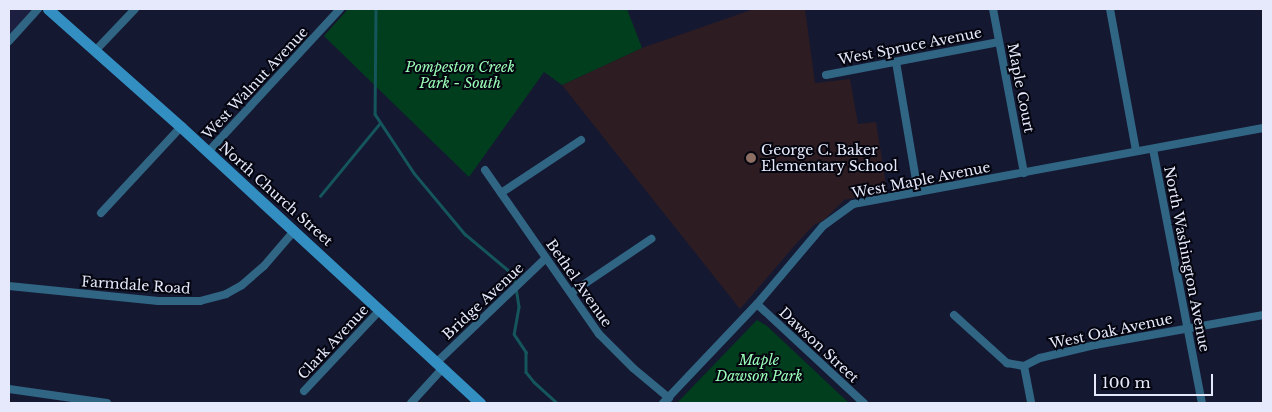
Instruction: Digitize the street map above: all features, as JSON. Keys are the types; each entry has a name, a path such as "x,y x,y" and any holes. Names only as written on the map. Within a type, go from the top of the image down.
{"main road":[{"name":"North Church Street","path":"48,9 181,126 480,403"}],"street":[{"path":"9,41 38,9"},
{"path":"95,51 135,9"},
{"name":"West Walnut Avenue","path":"208,152 340,9"},
{"name":"Maple Court","path":"993,9 1024,173"},
{"path":"1110,9 1136,151"},
{"name":"West Spruce Avenue","path":"826,75 999,42"},
{"path":"896,62 918,192"},
{"path":"101,213 181,126"},
{"name":"West Maple Avenue","path":"666,400 757,304 812,239 838,214 853,204 1263,128"},
{"path":"501,193 581,140"},
{"name":"North Washington Avenue","path":"1153,149 1202,403"},
{"name":"Bethel Avenue","path":"485,170 606,342 666,400"},
{"name":"Farmdale Road","path":"9,286 158,301 200,302 226,294 242,285 264,266 294,231"},
{"path":"570,293 651,239"},
{"name":"Bridge Avenue","path":"411,403 439,366 546,258"},
{"name":"Dawson Street","path":"757,304 864,403"},
{"name":"Clark Avenue","path":"304,391 380,310"},
{"path":"954,315 1007,362 1024,366 1031,403"},
{"name":"West Oak Avenue","path":"1024,366 1040,358 1094,345 1263,315"},
{"path":"9,389 107,403"}],"shaded area":[{"path":"9,9 37,9 9,35"},
{"name":"George C. Baker Elementary School","path":"754,9 805,9 815,83 850,79 858,124 876,122 887,191 844,200 824,220 814,225 740,309 562,85 642,48"}],"green space":[{"name":"Pompeston Creek Park - South","path":"348,9 627,9 642,48 562,85 544,72 469,177 324,36"},
{"name":"Maple Dawson Park","path":"757,320 767,326 849,403 677,403"}],"waterway":[{"path":"376,9 375,114 414,173 465,234 514,275 519,307 514,334 526,352 526,372 557,403"},
{"path":"320,196 380,123"}],"place":[{"name":"George C. Baker Elementary School","path":"751,158"}]}
